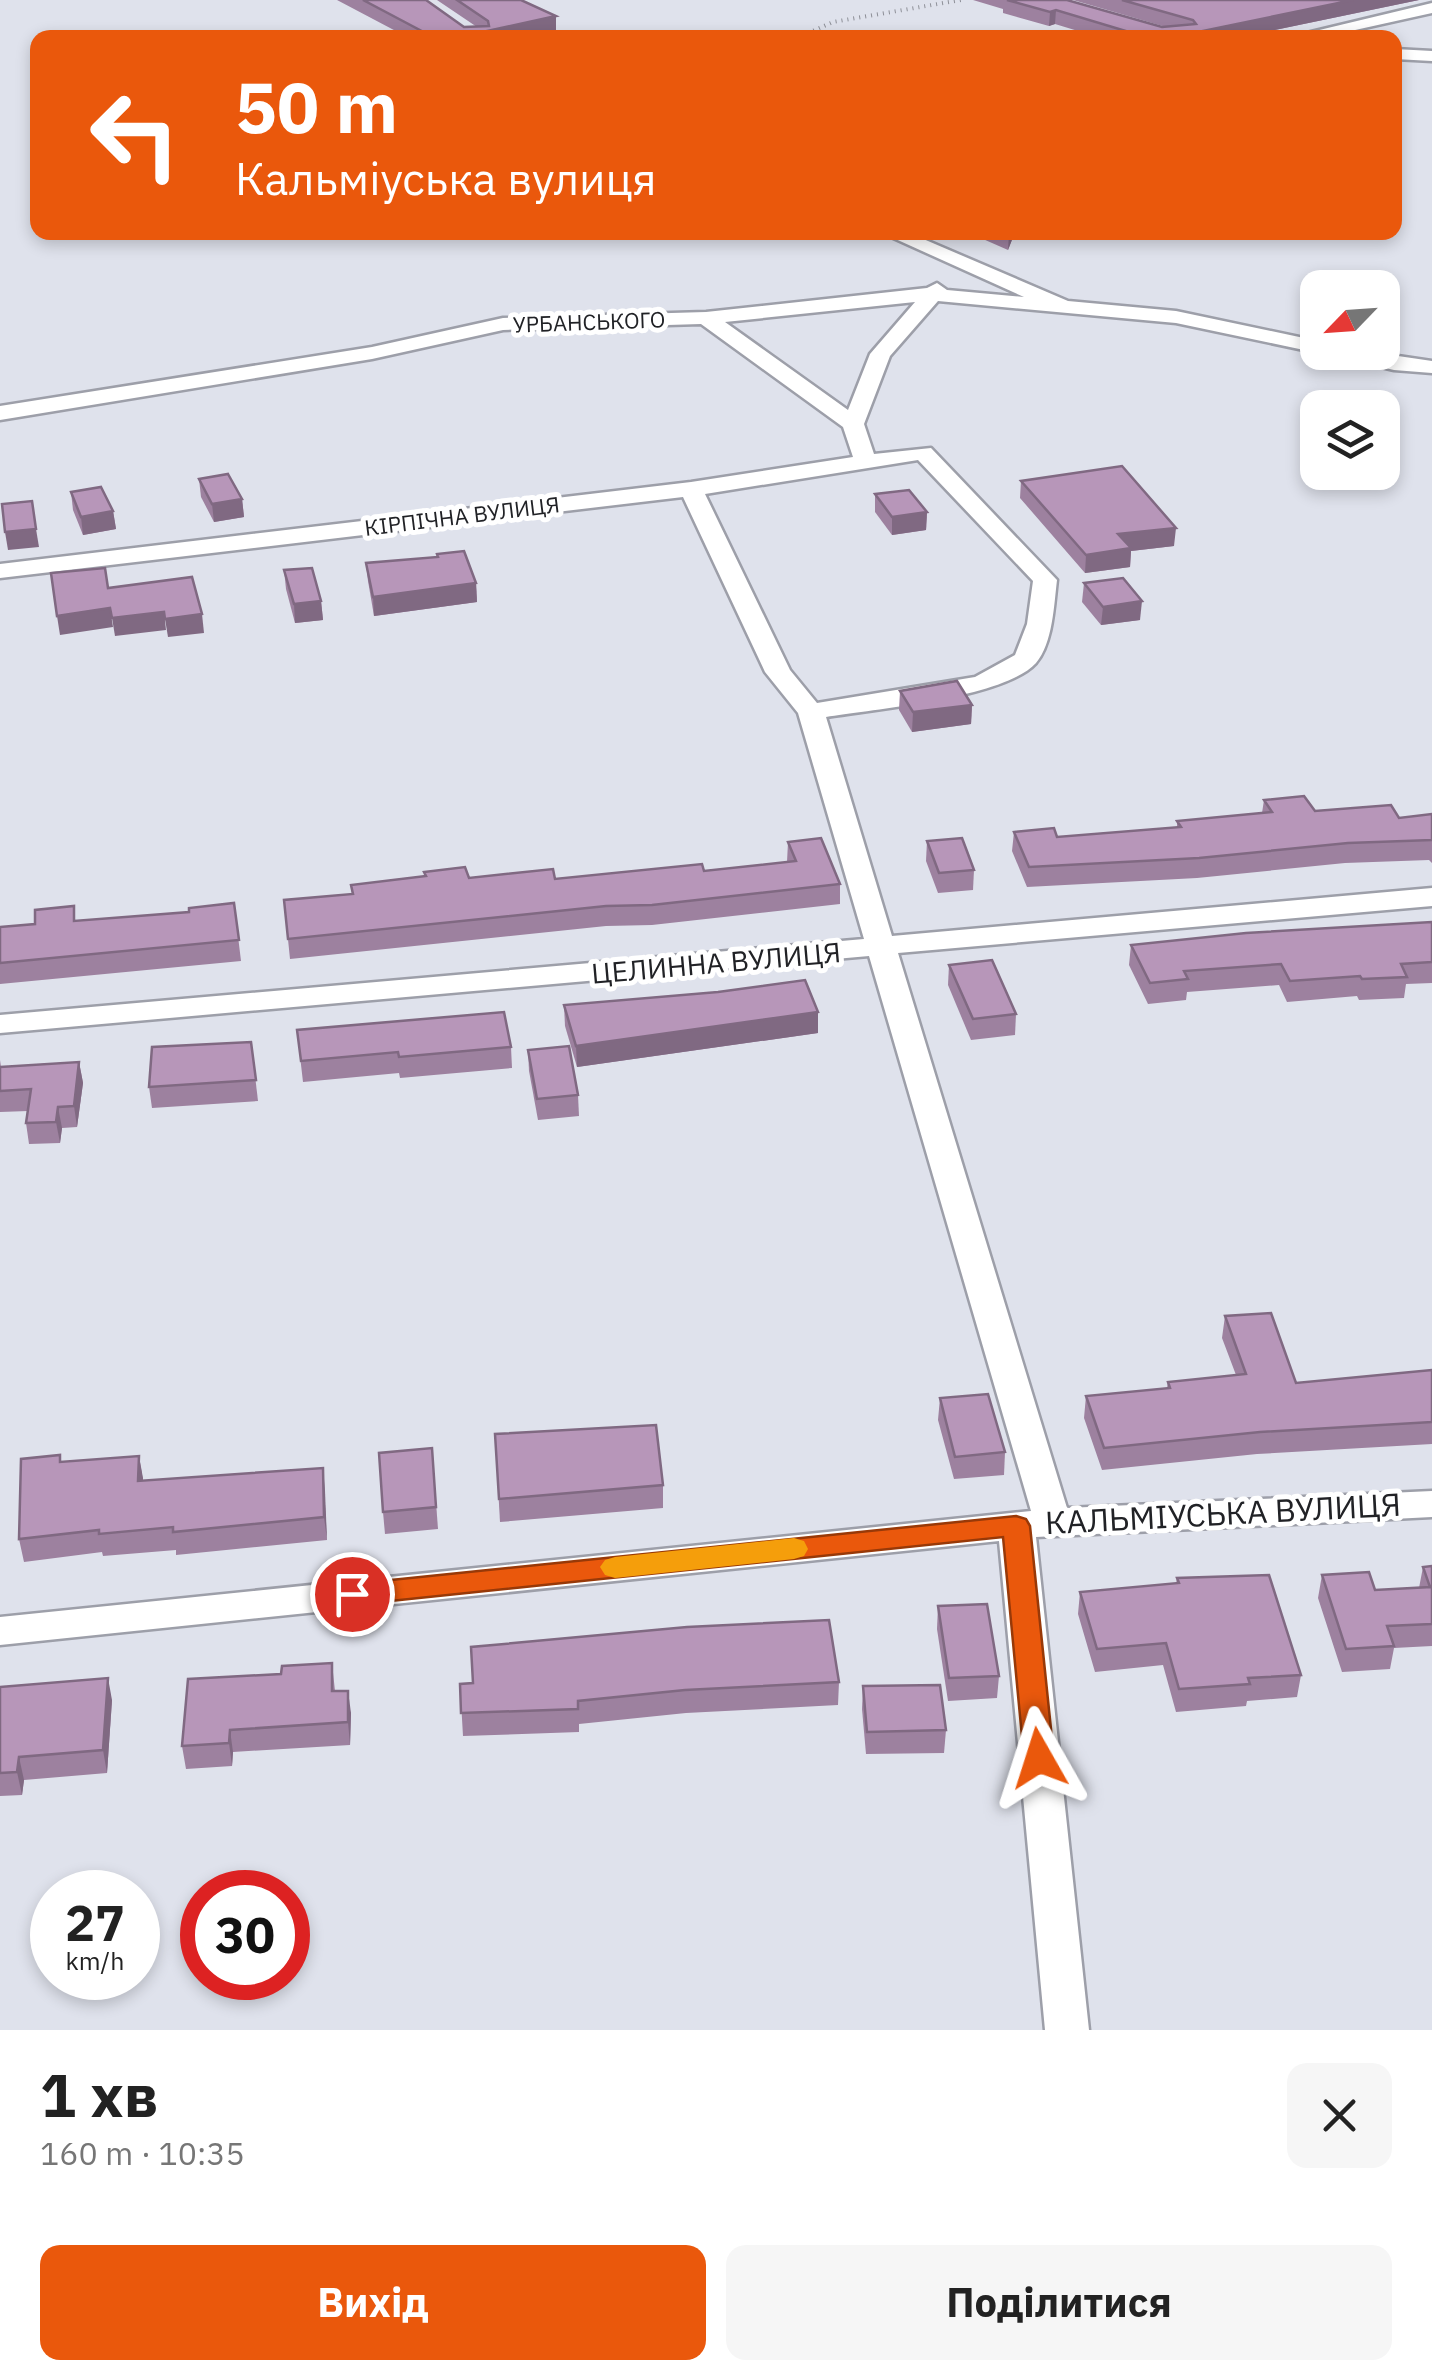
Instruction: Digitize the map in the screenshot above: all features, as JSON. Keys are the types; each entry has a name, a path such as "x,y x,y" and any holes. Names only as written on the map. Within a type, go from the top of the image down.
{"street":[{"path":"1331,30 1432,8"},
{"path":"1402,54 1432,56"},
{"path":"907,240 1064,308"},
{"path":"853,424 880,354 930,294 966,266"},
{"name":"УРБАНСЬКОГО","path":"0,413 372,353 502,324 706,318 930,294 1176,316 1300,343"},
{"path":"706,318 853,424 866,462"},
{"path":"1400,364 1432,367"},
{"name":"КIРПIЧНА ВУЛИЦЯ","path":"0,571 691,489 923,453 1045,580 1039,624 1026,659 982,683 811,712"},
{"path":"691,489 778,672 811,712 881,949 1035,1524 1067,2030"},
{"name":"ЦЕЛИННА ВУЛИЦЯ","path":"0,1024 881,949 1432,897"},
{"name":"КАЛЬМІУСЬКА ВУЛИЦЯ","path":"0,1631 1035,1524 1432,1504"}],"path":[{"path":"815,30 833,22 961,0"}],"building":[{"path":"363,0 426,0 464,27 489,26 488,21 457,0 521,0 556,16 492,30 420,30"},
{"path":"1007,0 1067,0 1162,27 1196,24 1122,0 1353,0 1208,30 1122,30 1056,10 1050,12"},
{"path":"1122,466 1176,528 1118,534 1131,548 1086,555 1021,481"},
{"path":"228,474 242,499 212,504 199,479"},
{"path":"101,487 113,511 81,517 71,492"},
{"path":"909,490 927,512 892,517 875,494"},
{"path":"32,501 36,529 5,532 2,504"},
{"path":"464,551 476,583 373,597 366,563"},
{"path":"105,568 108,588 192,577 202,614 165,619 164,612 112,618 110,608 57,616 51,573"},
{"path":"312,568 321,601 294,604 284,570"},
{"path":"1123,578 1142,601 1103,607 1084,583"},
{"path":"957,681 972,705 913,712 900,691"},
{"path":"1304,796 1315,811 1391,805 1399,818 1432,814 1432,840 1029,867 1014,832 1054,828 1057,837 1181,827 1177,821 1272,812 1264,800"},
{"path":"821,838 840,884 288,939 284,900 353,894 351,885 465,867 469,878 553,869 555,879 702,864 704,871 796,861 788,842"},
{"path":"962,838 974,870 939,873 927,841"},
{"path":"234,903 239,940 0,963 0,927 35,924 35,910 74,906 74,921 189,912 189,908"},
{"path":"1432,922 1432,962 1401,964 1407,977 1290,981 1281,964 1184,971 1188,979 1150,983 1131,945 1246,933"},
{"path":"992,960 1016,1014 973,1019 949,965"},
{"path":"805,980 818,1012 576,1046 564,1005 718,992"},
{"path":"504,1012 511,1047 301,1061 297,1030"},
{"path":"251,1042 256,1080 149,1087 152,1047"},
{"path":"569,1046 578,1095 537,1099 528,1050"},
{"path":"79,1062 74,1106 58,1107 56,1122 26,1123 31,1089 0,1091 0,1067"},
{"path":"1271,1313 1296,1383 1432,1370 1432,1422 1260,1432 1104,1448 1086,1396 1170,1388 1168,1382 1246,1374 1225,1316"},
{"path":"988,1394 1005,1452 955,1457 940,1398"},
{"path":"656,1425 663,1485 499,1499 495,1434"},
{"path":"432,1448 436,1507 383,1512 379,1453"},
{"path":"60,1455 60,1462 139,1456 138,1481 323,1468 324,1517 173,1532 173,1527 99,1534 99,1530 19,1539 21,1459"},
{"path":"1432,1566 1432,1624 1387,1626 1394,1646 1346,1649 1322,1575 1369,1572 1375,1590 1430,1587 1423,1567"},
{"path":"1269,1575 1301,1675 1248,1678 1250,1684 1179,1689 1166,1643 1097,1649 1080,1592 1179,1583 1177,1578"},
{"path":"987,1604 999,1676 949,1678 938,1606"},
{"path":"829,1620 839,1682 685,1690 578,1701 578,1709 461,1713 460,1684 473,1683 471,1647 687,1627"},
{"path":"332,1663 332,1691 348,1691 348,1722 230,1730 229,1743 182,1746 188,1679 281,1674 282,1666"},
{"path":"108,1678 103,1750 19,1757 17,1772 0,1773 0,1687"},
{"path":"940,1685 946,1730 867,1732 863,1686"}],"slow traffic":[{"path":"615,1567 794,1549"}],"route":[{"path":"352,1594 1016,1526 1039,1758"}]}
